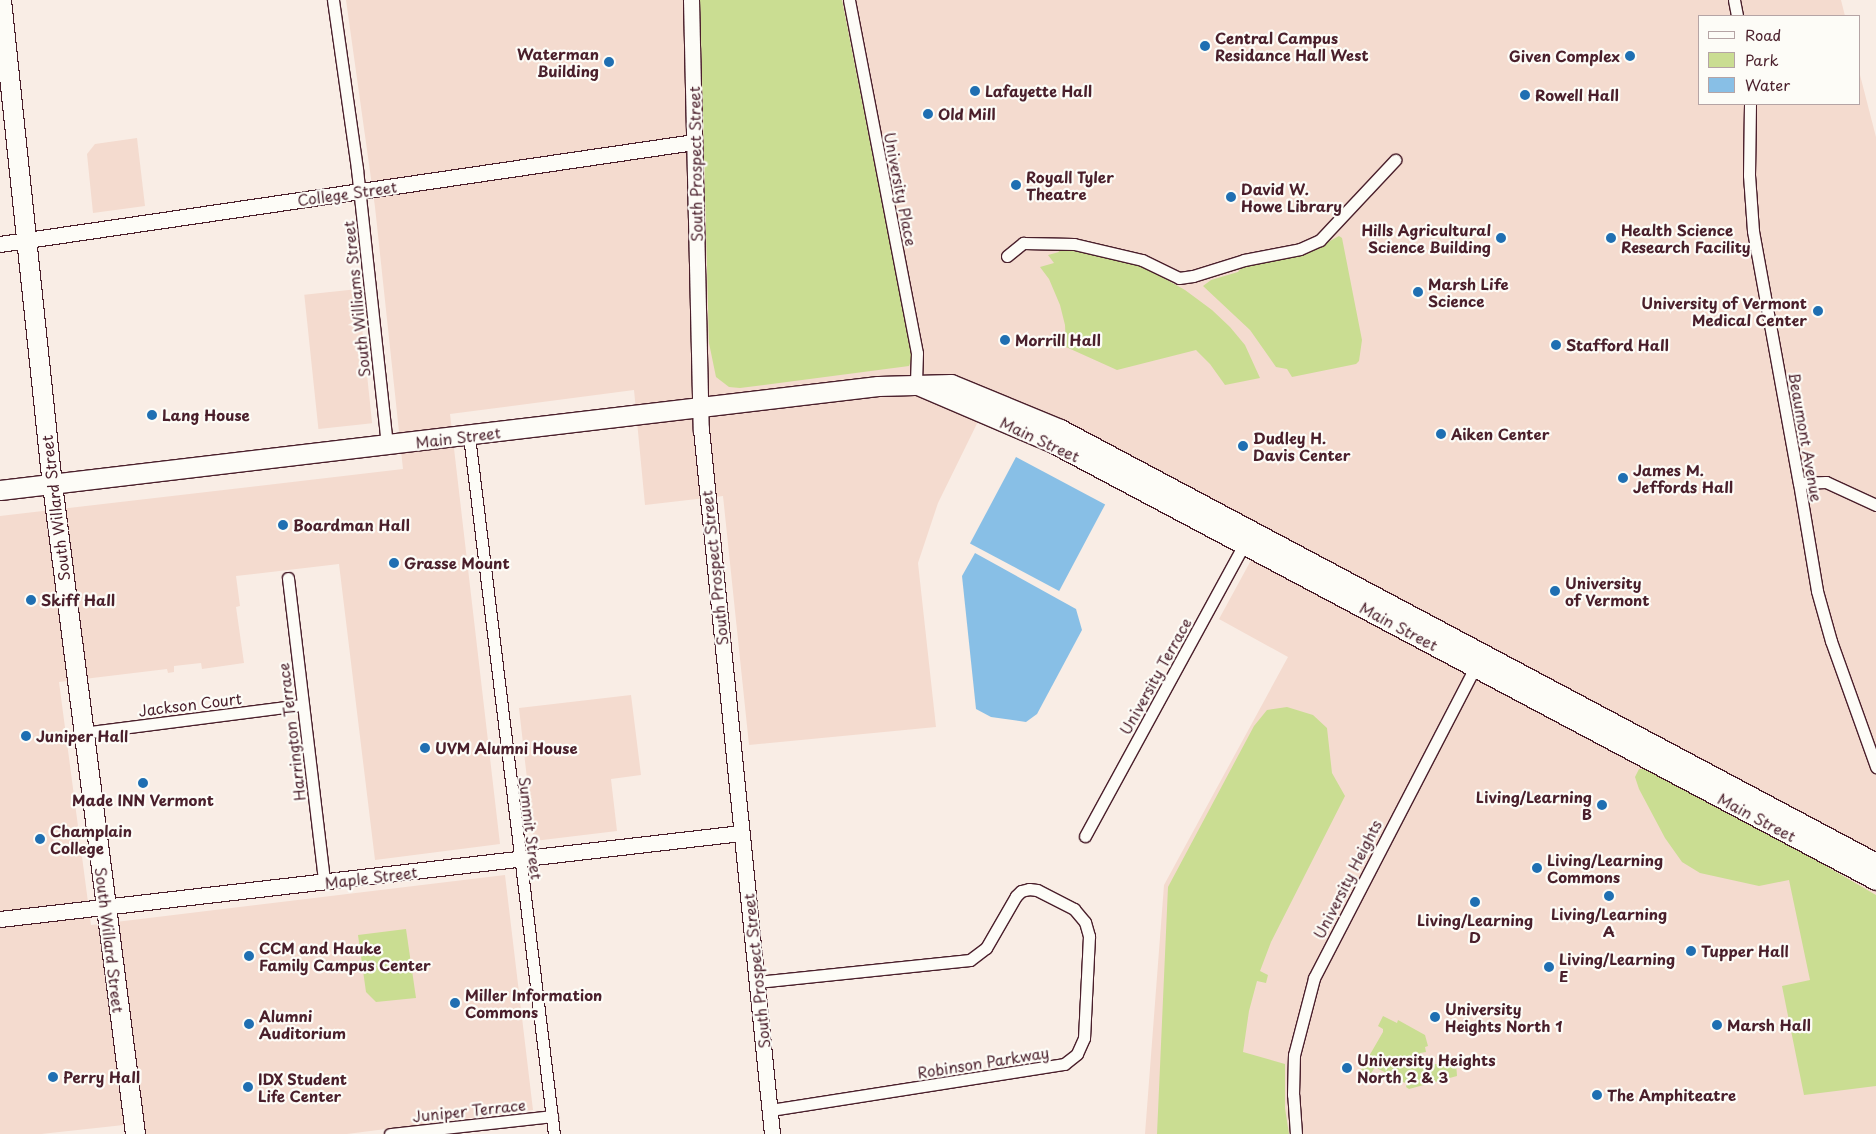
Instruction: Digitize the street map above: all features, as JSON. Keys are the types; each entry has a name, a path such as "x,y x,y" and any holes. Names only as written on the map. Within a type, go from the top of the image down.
{"main road":[{"name":"South Willard Street","path":"1,0 3,53 28,240 52,484 134,1134"},
{"name":"Main Street","path":"0,490 387,446 878,386 916,385 1053,443 1248,537 1479,660 1876,863"},
{"name":"Main Street","path":"1479,660 1876,880"}],"street":[{"name":"South Williams Street","path":"333,0 359,191 387,446"},
{"name":"South Prospect Street","path":"691,0 699,408 772,1134"},
{"name":"University Place","path":"849,0 917,353 916,385"},
{"path":"1734,0 1737,15"},
{"name":"Beaumont Avenue","path":"1750,105 1749,176 1753,231 1800,483 1819,599 1831,641 1876,767"},
{"name":"College Street","path":"0,244 694,142"},
{"path":"1007,256 1022,243 1074,244 1142,260 1179,278 1193,276 1244,260 1300,249 1320,240 1396,160"},
{"name":"Summit Street","path":"468,436 554,1134"},
{"path":"1800,483 1826,482 1876,504"},
{"name":"University Terrace","path":"1085,836 1248,537"},
{"name":"Harrington Terrace","path":"288,578 324,882"},
{"name":"University Heights","path":"1296,1134 1292,1095 1294,1055 1314,978 1479,660"},
{"name":"Jackson Court","path":"82,733 302,705"},
{"name":"Maple Street","path":"0,919 741,832"},
{"name":"Robinson Parkway","path":"757,982 965,962 977,956 986,948 1014,899 1021,891 1029,889 1037,890 1074,909 1082,918 1088,932 1085,1031 1077,1054 1064,1064 770,1110"},
{"name":"Juniper Terrace","path":"390,1134 552,1116"}],"shaded area":[{"name":"University of Vermont","path":"346,0 1841,0 1845,15 1698,15 1698,105 1861,105 1861,79 1876,137 1876,1134 1145,1134 1164,885 1288,657 1219,619 1268,529 1060,418 993,391 938,503 918,563 936,727 749,745 723,496 645,505 634,390 450,414 500,844 375,860 339,564 236,576 240,606 236,607 244,663 202,669 201,663 174,666 174,672 168,673 167,669 59,682 91,925 505,875 533,1110 347,1134 144,1134 142,1123 41,1134 0,1134 0,516 403,469 375,207"},
{"path":"137,138 145,206 93,213 87,154 95,144"},
{"path":"358,289 372,423 318,429 304,295"},
{"path":"631,695 641,775 611,779 617,831 534,841 519,708"}],"green space":[{"path":"700,0 842,0 911,350 912,358 909,366 740,388 729,387 716,377 709,343"},
{"path":"1339,236 1342,238 1362,340 1359,361 1356,364 1292,377 1287,369 1276,367 1250,330 1203,286 1211,280 1238,272 1241,268 1254,262 1312,251"},
{"path":"1057,248 1125,261 1144,267 1185,290 1212,310 1230,327 1245,345 1260,378 1225,385 1210,364 1196,350 1117,370 1066,347 1065,325 1060,305 1049,279 1040,267 1054,263 1048,255 1059,252"},
{"path":"1287,707 1313,715 1327,728 1332,773 1345,796 1271,942 1260,971 1268,975 1266,983 1257,981 1249,1011 1243,1052 1285,1064 1285,1108 1289,1134 1157,1134 1168,887 1254,726 1267,710"},
{"path":"1639,769 1644,769 1819,862 1876,895 1876,1086 1804,1095 1782,986 1810,980 1789,880 1759,886 1700,873 1682,862 1665,838 1639,789 1635,777"},
{"path":"406,929 416,998 376,1002 366,992 358,935"},
{"path":"1383,1016 1397,1023 1398,1020 1425,1035 1428,1046 1425,1047 1426,1052 1420,1053 1421,1060 1426,1061 1426,1065 1456,1062 1457,1076 1409,1089 1406,1087 1407,1084 1375,1067 1370,1075 1361,1070 1383,1032 1383,1029 1378,1026"}],"water":[{"path":"1016,457 1105,504 1059,591 970,544"},
{"path":"975,553 1076,609 1082,630 1037,714 1026,722 991,717 976,709 962,576"}],"place":[{"name":"Central Campus Residance Hall West","path":"1205,46"},
{"name":"Given Complex","path":"1630,56"},
{"name":"Waterman Building","path":"609,62"},
{"name":"Lafayette Hall","path":"975,91"},
{"name":"Rowell Hall","path":"1525,95"},
{"name":"Old Mill","path":"928,114"},
{"name":"Royall Tyler Theatre","path":"1016,185"},
{"name":"David W. Howe Library","path":"1231,197"},
{"name":"Hills Agricultural Science Building","path":"1501,238"},
{"name":"Health Science Research Facility","path":"1611,238"},
{"name":"Marsh Life Science","path":"1418,292"},
{"name":"University of Vermont Medical Center","path":"1818,311"},
{"name":"Morrill Hall","path":"1005,340"},
{"name":"Stafford Hall","path":"1556,345"},
{"name":"Lang House","path":"152,415"},
{"name":"Aiken Center","path":"1441,434"},
{"name":"Dudley H. Davis Center","path":"1243,446"},
{"name":"James M. Jeffords Hall","path":"1623,478"},
{"name":"Boardman Hall","path":"283,525"},
{"name":"Grasse Mount","path":"394,563"},
{"name":"University of Vermont","path":"1555,591"},
{"name":"Skiff Hall","path":"31,600"},
{"name":"Juniper Hall","path":"26,736"},
{"name":"UVM Alumni House","path":"425,748"},
{"name":"Made INN Vermont","path":"143,783"},
{"name":"Living/Learning B","path":"1602,805"},
{"name":"Champlain College","path":"40,839"},
{"name":"Living/Learning Commons","path":"1537,868"},
{"name":"Living/Learning A","path":"1609,896"},
{"name":"Living/Learning D","path":"1475,902"},
{"name":"Tupper Hall","path":"1691,951"},
{"name":"CCM and Hauke Family Campus Center","path":"249,956"},
{"name":"Living/Learning E","path":"1549,967"},
{"name":"Miller Information Commons","path":"455,1003"},
{"name":"University Heights North 1","path":"1435,1017"},
{"name":"Alumni Auditorium","path":"249,1024"},
{"name":"Marsh Hall","path":"1717,1025"},
{"name":"University Heights North 2 & 3","path":"1347,1068"},
{"name":"Perry Hall","path":"53,1077"},
{"name":"IDX Student Life Center","path":"248,1087"},
{"name":"The Amphiteatre","path":"1597,1095"}]}
